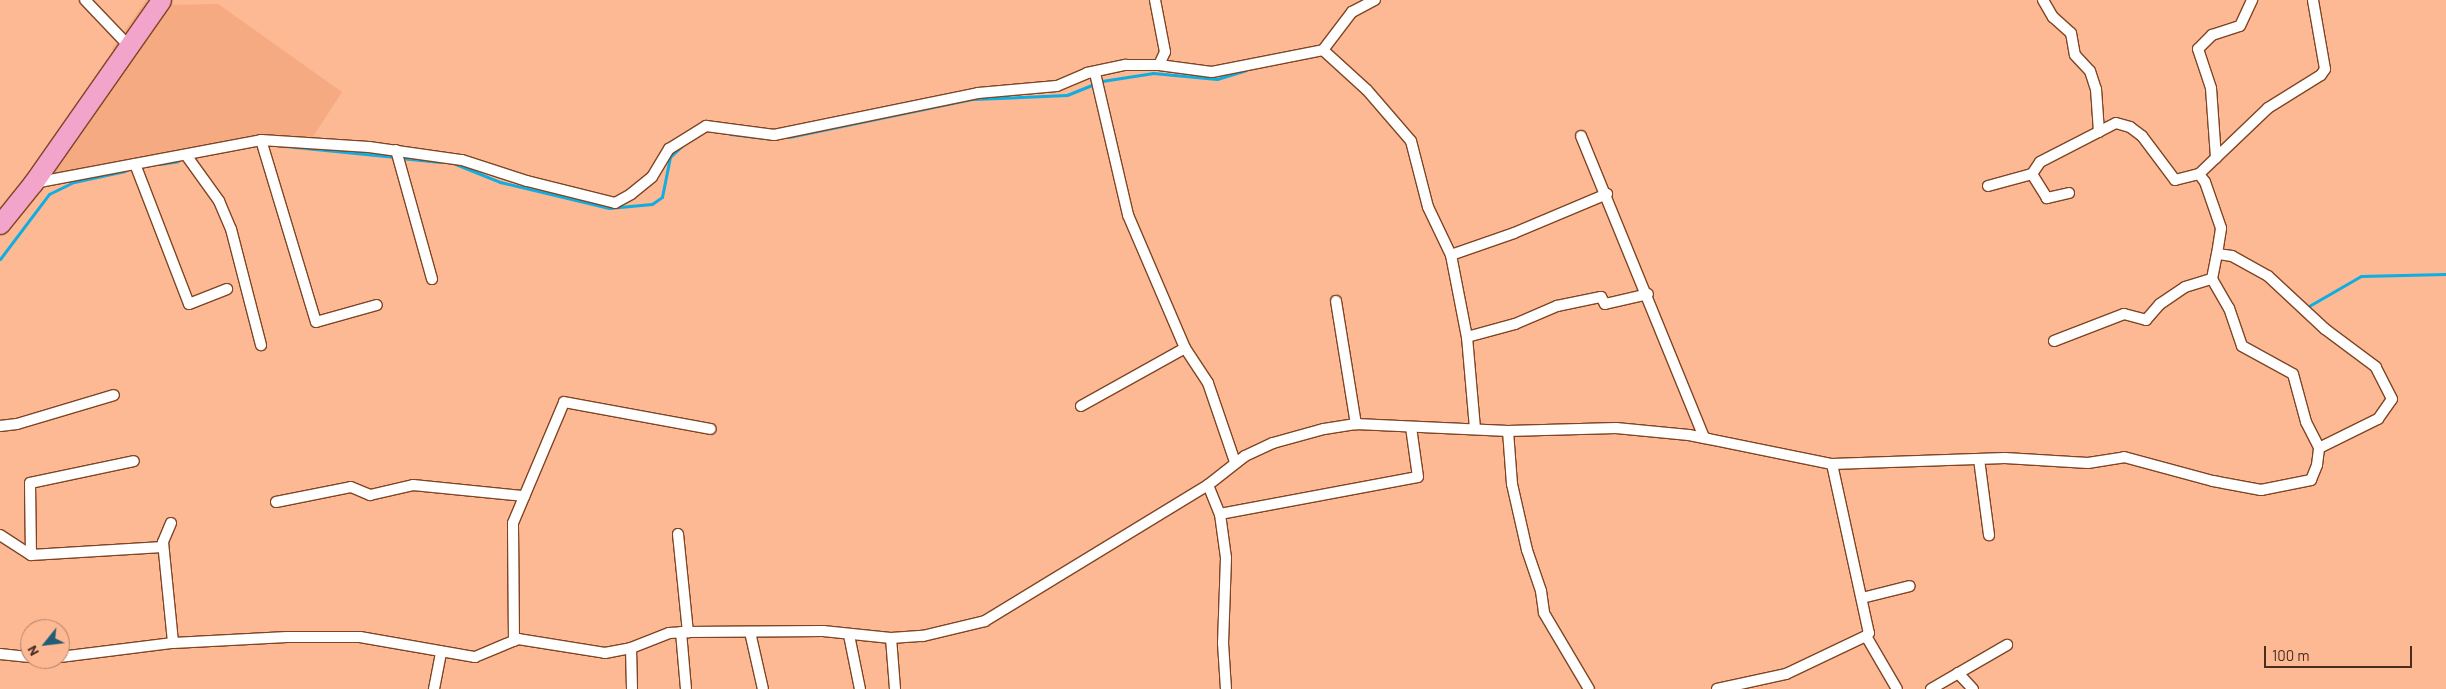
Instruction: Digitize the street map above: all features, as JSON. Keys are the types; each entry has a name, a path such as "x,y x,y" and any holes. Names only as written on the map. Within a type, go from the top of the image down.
{"highway":[{"path":"4,215 33,183 128,44 161,0"}],"street":[{"path":"85,0 128,44"},
{"path":"1155,0 1165,52 1159,65"},
{"path":"33,183 262,140 396,150 462,160 526,181 615,203 632,194 652,177 669,149 706,126 774,135 978,93 1057,86 1087,73 1095,73 1126,65 1159,65 1212,72 1323,50 1352,12 1375,0"},
{"path":"2043,0 2053,17 2071,33 2075,54 2090,71 2096,89 2099,132"},
{"path":"2216,158 2211,88 2198,50 2212,34 2240,26 2252,0"},
{"path":"1988,186 2032,174 2040,162 2116,123 2130,127 2142,136 2175,180 2198,174 2268,108 2321,75 2325,69 2313,0"},
{"path":"1323,50 1367,90 1411,141 1428,207 1451,255 1467,336 1475,429"},
{"path":"1095,73 1128,215 1185,348 1208,383 1235,462"},
{"path":"1581,136 1648,294 1704,438"},
{"path":"262,140 316,322 377,305"},
{"path":"396,150 432,279"},
{"path":"186,155 219,201 231,229 261,345"},
{"path":"135,164 189,304 227,289"},
{"path":"2032,174 2047,198 2069,193"},
{"path":"70,656 173,643 360,637 475,658 514,641 605,653 630,648 669,633 684,632 824,631 891,638 923,636 985,620 1208,485 1235,462 1273,443 1324,428 1356,424 1508,431 1616,428 1704,438 1832,464 1980,459 2088,463 2124,457 2213,481 2261,490 2310,480 2317,465 2319,448 2306,422 2293,374 2242,346 2229,308 2212,279 2221,228 2205,182 2198,174"},
{"path":"1451,255 1514,233 1607,194"},
{"path":"2217,254 2232,256 2268,276 2325,329 2376,367 2392,399 2378,419 2319,448"},
{"path":"2054,341 2124,314 2146,320 2160,304 2185,287 2212,279"},
{"path":"1467,336 1515,324 1557,306 1601,297 1605,304 1648,294"},
{"path":"1336,301 1356,424"},
{"path":"1082,406 1185,348"},
{"path":"0,426 17,424 114,395"},
{"path":"514,641 513,523 564,402 711,429"},
{"path":"1220,514 1418,477 1412,427"},
{"path":"1508,431 1512,484 1526,550 1541,591 1544,613 1589,689"},
{"path":"1980,459 1989,535"},
{"path":"31,555 30,482 134,461"},
{"path":"1717,689 1786,674 1869,633 1832,464"},
{"path":"276,502 351,488 370,495 413,485 524,496"},
{"path":"1208,485 1220,514 1226,558 1226,689"},
{"path":"171,523 163,547 173,643"},
{"path":"678,534 686,689"},
{"path":"0,535 31,555 163,547"},
{"path":"1862,598 1910,586"},
{"path":"750,632 763,689"},
{"path":"849,635 860,689"},
{"path":"1866,636 1897,689"},
{"path":"891,638 895,689"},
{"path":"1931,689 2007,645"},
{"path":"630,648 632,689"},
{"path":"434,689 441,652"},
{"path":"0,654 20,656"},
{"path":"1958,673 1973,689"}],"shaded area":[{"path":"146,0 174,0 171,5 218,4 342,92 309,143 262,136 28,181 117,54 112,49"}],"waterway":[{"path":"789,137 973,99 1067,95 1102,81 1153,73 1217,79 1246,70"},
{"path":"730,134 773,139"},
{"path":"275,145 395,157"},
{"path":"453,163 500,182 609,208 652,204 662,197 670,157 683,145"},
{"path":"401,158 440,162"},
{"path":"160,164 178,161"},
{"path":"0,259 49,194 74,182 125,171"},
{"path":"2309,306 2361,276 2446,274"}]}
